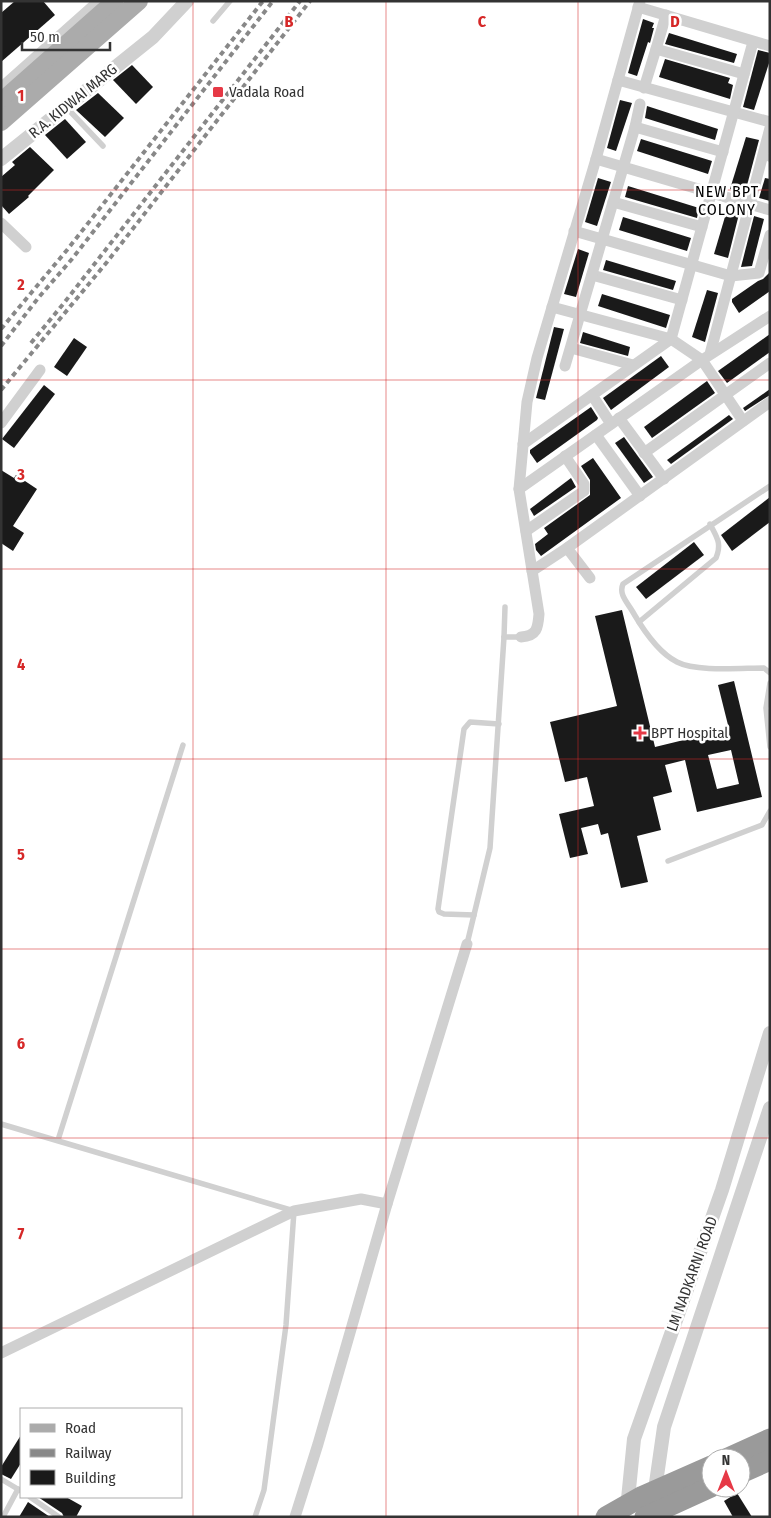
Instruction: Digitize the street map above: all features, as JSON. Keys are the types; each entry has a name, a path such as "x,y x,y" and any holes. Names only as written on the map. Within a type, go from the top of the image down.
{"highway":[{"path":"750,1448 770,1439"},
{"path":"751,1470 770,1461"},
{"path":"606,1517 643,1496 701,1470"},
{"path":"645,1517 701,1492"}],"main road":[{"path":"1,102 115,1"},
{"path":"1,122 139,1"}],"street":[{"path":"1,90 101,1"},
{"name":"R.A. KIDWAI MARG","path":"1,159 154,37 187,1"},
{"path":"521,637 528,637 536,633 539,614 519,489 527,402 537,358 639,4 666,15 770,46"},
{"path":"644,88 666,15"},
{"path":"523,444 671,338 753,42"},
{"path":"656,49 744,74"},
{"path":"618,80 770,122"},
{"path":"566,366 640,104"},
{"path":"635,127 723,152"},
{"path":"706,357 731,276 750,203 768,158 770,128"},
{"path":"596,158 770,210"},
{"path":"613,202 702,227"},
{"path":"3,228 26,247"},
{"path":"574,231 731,276 759,273 770,267"},
{"path":"759,273 770,235"},
{"path":"592,275 682,300"},
{"path":"552,307 671,338 706,357 725,395 743,422"},
{"path":"519,489 706,357 770,316"},
{"path":"571,348 633,366"},
{"path":"644,453 770,363"},
{"path":"1,423 40,370"},
{"path":"592,395 644,453 664,479"},
{"path":"532,571 568,548 770,402"},
{"path":"596,434 640,496"},
{"path":"526,531 584,491 584,484 565,456"},
{"path":"568,548 590,578"},
{"path":"295,1517 387,1204 467,944"},
{"name":"LM NADKARNI ROAD","path":"627,1517 634,1439 722,1190 770,1033"},
{"name":"LM NADKARNI ROAD","path":"652,1517 664,1427 770,1108"},
{"path":"1,1353 294,1211 360,1199 387,1204"},
{"path":"592,1517 656,1483 770,1431"},
{"path":"652,1517 701,1492"}],"lane":[{"path":"214,21 230,1"},
{"path":"66,107 104,146"},
{"path":"770,486 622,584 621,594 639,622 665,654 677,662 691,667 764,668 770,673"},
{"path":"639,622 716,558 719,550 719,540 710,524"},
{"path":"467,944 490,848 505,607"},
{"path":"504,637 521,637"},
{"path":"770,683 766,708 770,747"},
{"path":"474,915 444,914 439,912 438,909 464,729 470,722 499,724"},
{"path":"58,1140 182,745"},
{"path":"762,825 770,811"},
{"path":"668,861 770,822"},
{"path":"1,1124 294,1211 286,1325 264,1490 255,1517"},
{"path":"1,1479 20,1490 3,1517"},
{"path":"31,1498 59,1517"}],"building":[{"path":"15,1 43,1 55,15 1,62 1,13"},
{"path":"643,19 654,23 652,28 654,28 637,76 628,73"},
{"path":"669,33 737,54 734,63 665,44"},
{"path":"758,50 770,53 770,60 754,110 743,107"},
{"path":"665,59 730,78 728,83 733,85 730,99 659,77"},
{"path":"132,65 153,87 136,104 113,80"},
{"path":"98,93 124,118 105,137 76,110"},
{"path":"620,100 632,103 616,151 607,148"},
{"path":"647,106 718,129 715,140 645,118"},
{"path":"65,119 86,142 67,159 45,135"},
{"path":"746,137 759,140 745,193 730,189"},
{"path":"641,139 712,161 708,174 637,151"},
{"path":"30,147 54,170 29,197 9,214 1,205 1,177 15,165 12,162"},
{"path":"598,178 611,182 597,226 585,222"},
{"path":"765,178 770,179 770,201 759,198"},
{"path":"628,186 699,208 697,218 625,197"},
{"path":"727,210 739,214 728,258 714,254"},
{"path":"754,216 764,219 752,266 741,267"},
{"path":"623,217 691,238 687,251 619,230"},
{"path":"578,249 589,253 576,297 564,294"},
{"path":"606,260 676,281 673,290 603,270"},
{"path":"770,272 770,291 739,313 732,299 763,279"},
{"path":"707,290 718,293 705,342 692,337"},
{"path":"602,294 670,315 666,328 598,306"},
{"path":"554,327 564,329 545,400 536,398"},
{"path":"583,332 630,347 628,356 580,343"},
{"path":"770,334 770,352 727,383 718,371"},
{"path":"74,338 87,347 67,376 54,367"},
{"path":"661,356 669,367 611,410 603,398"},
{"path":"707,381 715,393 652,438 644,427"},
{"path":"44,385 55,394 14,448 2,439"},
{"path":"770,389 770,395 745,411 743,408"},
{"path":"591,407 598,418 597,420 537,463 530,450"},
{"path":"729,415 733,419 671,464 667,460"},
{"path":"624,437 653,477 644,483 615,443"},
{"path":"593,458 621,498 541,556 536,550 535,544 548,534 544,528 590,495 590,480 581,466"},
{"path":"1,470 14,478 16,475 37,489 13,526 24,533 13,551 1,543"},
{"path":"571,478 576,487 534,516 530,509"},
{"path":"770,497 770,522 732,551 721,535"},
{"path":"694,542 704,555 646,599 636,587"},
{"path":"622,610 655,747 729,729 718,685 734,681 762,797 697,812 685,760 665,765 672,792 653,797 661,830 637,836 648,882 621,888 608,833 601,835 598,824 581,828 588,854 570,858 559,814 594,806 587,777 565,782 550,722 617,706 595,616","holes":["731,750 739,784 717,789 708,755"]},
{"path":"20,1437 20,1465 11,1479 1,1474 1,1467"},
{"path":"40,1498 68,1498 82,1506 76,1517 64,1517 62,1513"},
{"path":"729,1498 740,1498 752,1517 733,1517 724,1501"},
{"path":"28,1502 50,1517 19,1517"}],"railway":[{"path":"1,329 67,250 263,1"},
{"path":"1,346 39,297 72,259 273,1"},
{"path":"31,343 300,1"},
{"path":"1,390 107,262 310,1"}],"place":[{"name":"Vadala Road","path":"218,92"},
{"name":"BPT Hospital","path":"640,733"}],"district":[{"name":"NEW BPT COLONY","path":"727,200"}]}
